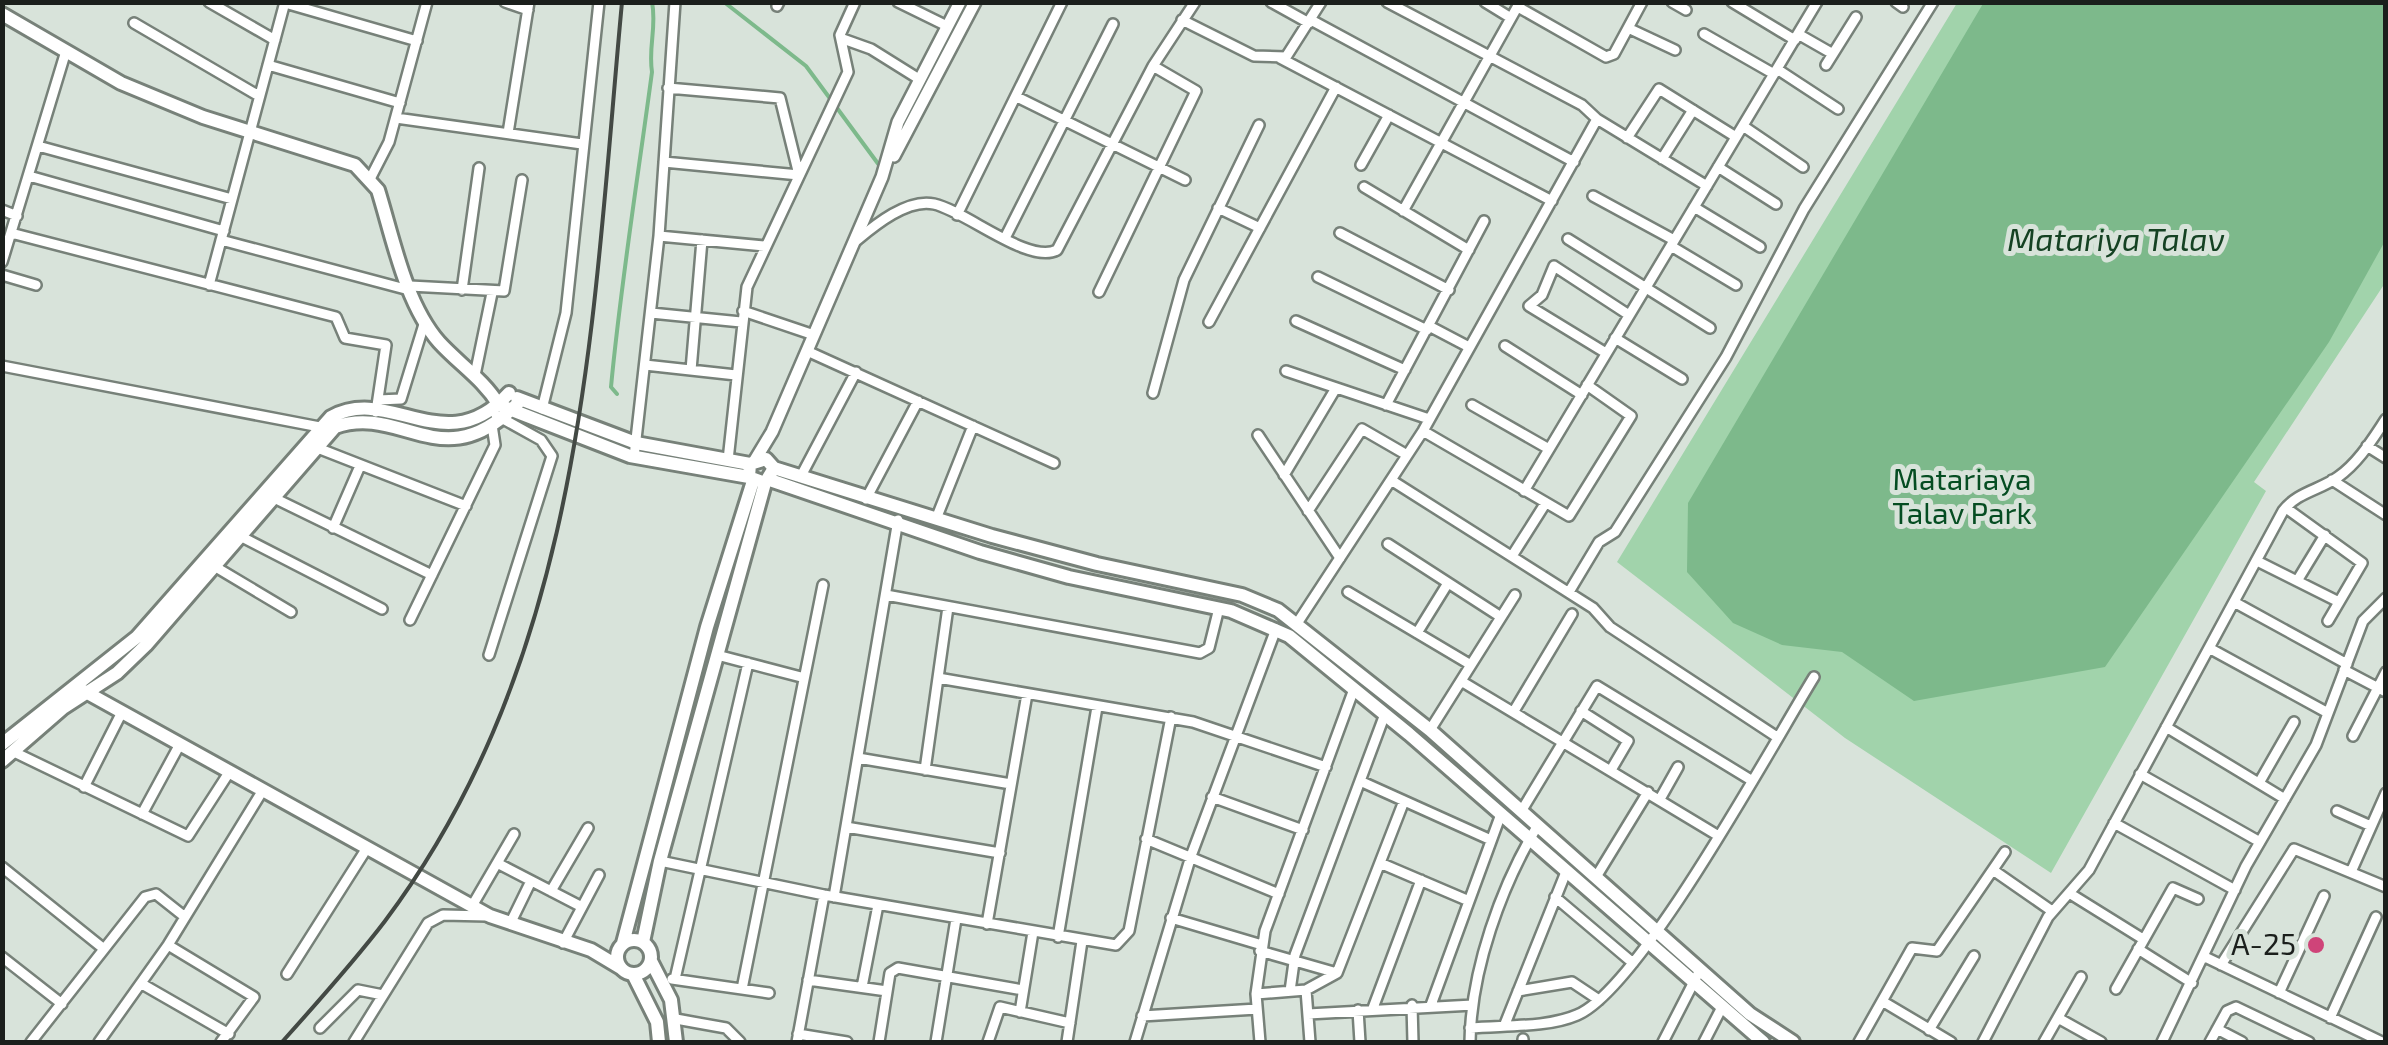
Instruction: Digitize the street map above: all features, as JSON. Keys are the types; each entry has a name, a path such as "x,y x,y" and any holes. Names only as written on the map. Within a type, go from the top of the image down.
{"main road":[{"path":"2,14 120,83 354,165 370,179 424,321 439,342 487,386 635,450 728,460 898,525 1070,577 1219,608 1283,633 1530,838 1693,985 1763,1042"},
{"path":"487,386 498,414"},
{"path":"326,428 361,424 448,441 498,414 515,397"},
{"path":"6,752 72,686 137,637 309,445 347,410 377,406 449,426 498,414 635,450 801,476 936,520 1097,564 1242,596 1298,622 1522,810 1775,1038 1793,1042"},
{"path":"6,752 63,708 88,694 146,646 272,498 309,445"},
{"path":"676,1042 668,978 651,961 643,942 660,861 717,655 761,472"},
{"path":"659,1042 657,1022 627,971 621,946 707,627 761,472"},
{"path":"72,686 490,916 563,944 591,950 627,971 646,970 651,961"},
{"path":"591,950 643,942"}],"street":[{"path":"209,2 275,40"},
{"path":"370,179 386,150 427,2"},
{"path":"505,2 528,6 508,132"},
{"path":"542,409 566,313 599,2"},
{"path":"635,450 659,236 675,2"},
{"path":"728,460 747,286 843,83 849,65 842,28 855,2"},
{"path":"898,2 946,26"},
{"path":"882,177 898,122 960,2"},
{"path":"761,472 772,432 882,177 975,2"},
{"path":"957,215 1062,2"},
{"path":"855,242 870,228 920,204 934,204 1044,255 1058,250 1153,66 1195,2"},
{"path":"1272,2 1574,162"},
{"path":"1280,58 1294,50 1321,2"},
{"path":"1387,2 1582,105 1597,119 1707,186"},
{"path":"1485,2 1512,18"},
{"path":"1403,210 1519,5 1606,57 1614,54 1642,2"},
{"path":"1672,2 1686,10"},
{"path":"1732,2 1833,54"},
{"path":"1569,592 1599,542 1615,532 1726,357 1804,209 1934,2"},
{"path":"209,286 286,3 416,41"},
{"path":"1524,491 1816,3"},
{"path":"1826,65 1856,17"},
{"path":"1182,20 1254,56 1280,58 1552,201"},
{"path":"134,24 260,96"},
{"path":"1005,238 1113,24"},
{"path":"1628,28 1674,50"},
{"path":"1704,34 1838,109"},
{"path":"843,38 872,49 919,79"},
{"path":"2,262 66,51"},
{"path":"268,65 400,104"},
{"path":"1099,292 1196,91 1153,66"},
{"path":"668,88 780,98 799,175"},
{"path":"1209,322 1336,88"},
{"path":"1627,138 1658,89 1736,136"},
{"path":"1017,97 1185,180"},
{"path":"1662,159 1693,110"},
{"path":"1361,165 1389,115"},
{"path":"396,118 582,144"},
{"path":"1135,1042 1212,797 1235,735 1283,633 1298,622 1423,430 1597,119"},
{"path":"1152,393 1184,280 1259,125"},
{"path":"1743,126 1803,167"},
{"path":"38,146 232,199"},
{"path":"664,162 799,175"},
{"path":"1718,167 1776,204"},
{"path":"462,290 479,168"},
{"path":"29,176 222,236 411,288 492,292 505,288 522,180"},
{"path":"1364,187 1469,250"},
{"path":"1593,196 1736,285"},
{"path":"1694,207 1760,247"},
{"path":"1218,208 1260,228"},
{"path":"2,210 17,216"},
{"path":"1386,405 1484,220"},
{"path":"12,233 336,317 345,338 385,344 377,406 401,400 424,321"},
{"path":"1340,233 1448,290"},
{"path":"659,236 765,246"},
{"path":"1568,239 1710,328"},
{"path":"691,370 702,240"},
{"path":"1606,353 1529,306 1542,295 1554,266 1629,315"},
{"path":"2,275 36,284"},
{"path":"1318,278 1469,347"},
{"path":"475,375 492,292"},
{"path":"651,313 696,318 742,316 814,335"},
{"path":"1296,321 1405,370"},
{"path":"1615,338 1682,379"},
{"path":"1423,430 1545,504 1572,515 1628,422 1626,409 1505,346"},
{"path":"807,351 1054,463"},
{"path":"645,365 736,375"},
{"path":"2,366 326,428"},
{"path":"1286,371 1429,420"},
{"path":"801,476 856,372"},
{"path":"1284,475 1336,388"},
{"path":"866,499 918,401"},
{"path":"1472,405 1549,449"},
{"path":"410,620 495,445 498,414 541,440 552,456 489,655"},
{"path":"1983,1042 2052,912 2089,870 2286,508 2332,480 2368,446 2386,419"},
{"path":"936,520 973,426"},
{"path":"1308,511 1362,429 1407,454"},
{"path":"1258,436 1340,558"},
{"path":"309,445 466,506"},
{"path":"2368,446 2386,458"},
{"path":"333,528 360,466"},
{"path":"1391,480 1594,608 1610,628 1777,738"},
{"path":"2332,480 2386,515"},
{"path":"272,498 432,575"},
{"path":"1512,556 1545,504"},
{"path":"846,1042 797,1038 846,828 900,508"},
{"path":"2286,508 2362,562 2328,620"},
{"path":"2297,581 2325,535"},
{"path":"240,536 382,610"},
{"path":"1388,544 1501,617"},
{"path":"2256,561 2339,602"},
{"path":"214,566 291,612"},
{"path":"1417,633 1448,583"},
{"path":"742,989 801,677 823,586"},
{"path":"1348,592 1471,665"},
{"path":"1430,730 1514,595"},
{"path":"886,596 1200,653 1208,648 1219,608"},
{"path":"2162,1042 2235,890 2316,745 2363,621 2386,598"},
{"path":"2234,602 2381,690"},
{"path":"925,770 948,607"},
{"path":"1514,711 1572,614"},
{"path":"2209,648 2328,713"},
{"path":"717,655 801,677"},
{"path":"748,663 701,868 668,978 768,993"},
{"path":"2353,736 2381,690 2386,672"},
{"path":"1470,1028 1568,1018 1599,1000 1649,946 1814,677"},
{"path":"938,678 1170,718 1235,735 1326,767"},
{"path":"1461,681 1718,834"},
{"path":"1522,810 1600,686 1751,780"},
{"path":"1260,1042 1256,994 1261,948 1354,689"},
{"path":"987,924 1027,694"},
{"path":"1058,937 1096,707"},
{"path":"1582,711 1628,740 1611,770"},
{"path":"84,786 122,712"},
{"path":"1290,991 1294,960 1384,714"},
{"path":"660,861 829,896 1116,946 1124,940 1170,718"},
{"path":"2259,783 2294,722"},
{"path":"2166,726 2285,799"},
{"path":"142,814 180,744"},
{"path":"6,752 190,836 230,772"},
{"path":"858,758 1011,784"},
{"path":"1660,799 1678,766"},
{"path":"2140,774 2260,842"},
{"path":"1360,781 1491,840"},
{"path":"99,1042 168,945 263,790"},
{"path":"1596,877 1648,792"},
{"path":"2351,872 2386,793"},
{"path":"1212,797 1302,830"},
{"path":"1256,994 1306,990 1336,972 1404,800"},
{"path":"2337,812 2371,826"},
{"path":"1430,1005 1501,814"},
{"path":"2114,822 2235,890"},
{"path":"1470,1042 1473,1005 1502,905 1538,825"},
{"path":"550,891 588,828"},
{"path":"846,828 1000,852"},
{"path":"472,906 514,834"},
{"path":"1146,839 1279,894"},
{"path":"287,974 368,848"},
{"path":"2222,965 2291,851 2302,850 2386,887"},
{"path":"1859,1042 1912,948 1937,951 2005,852"},
{"path":"1380,863 1469,901"},
{"path":"497,864 582,907"},
{"path":"2,867 104,950"},
{"path":"1993,870 2052,912"},
{"path":"1505,1024 1566,872"},
{"path":"563,944 600,874"},
{"path":"1374,1008 1421,880"},
{"path":"510,924 531,881"},
{"path":"2116,988 2173,888 2198,900"},
{"path":"2069,893 2192,984"},
{"path":"31,1042 150,894 186,917"},
{"path":"2279,993 2324,896"},
{"path":"1555,897 1633,963"},
{"path":"862,988 878,905"},
{"path":"354,1042 428,923 443,914 490,916"},
{"path":"2330,1018 2376,917"},
{"path":"1171,918 1336,972"},
{"path":"936,1042 956,919"},
{"path":"1020,1012 1033,932"},
{"path":"1067,1042 1082,941"},
{"path":"142,984 225,1038 253,1003 251,992 168,945"},
{"path":"1930,1030 1974,956"},
{"path":"2,957 62,1004"},
{"path":"2205,957 2381,1042 2386,1033"},
{"path":"879,1042 890,973 898,968 1023,990"},
{"path":"1663,1042 1700,970"},
{"path":"2044,1042 2080,977"},
{"path":"808,980 887,991"},
{"path":"1518,991 1572,982 1599,1000"},
{"path":"320,1028 358,990 383,994"},
{"path":"1306,990 1310,1042"},
{"path":"1882,1001 1951,1042"},
{"path":"1308,1014 1473,1005"},
{"path":"1412,1006 1413,1042"},
{"path":"2210,1042 2227,1011 2236,1006 2309,1042"},
{"path":"988,1042 996,1009 1070,1024"},
{"path":"1142,1016 1258,1009"},
{"path":"1704,1042 1721,1009"},
{"path":"1358,1010 1360,1042"},
{"path":"2058,1018 2101,1042"},
{"path":"676,1019 726,1028 740,1042"},
{"path":"2217,1029 2242,1042"}],"green space":[{"name":"Matariya Talav","path":"1957,3 2385,3 2385,283 2254,482 2266,491 2051,873 1845,738 1617,562"}],"water":[{"name":"Matariya Talav","path":"1984,2 2385,3 2385,241 2329,342 2105,667 1914,701 1842,652 1782,645 1733,623 1687,572 1688,503"}],"waterway":[{"path":"617,394 611,387 652,72 652,2"},
{"path":"724,2 806,66 879,165"}],"railway":[{"path":"282,1042 385,921 452,817 503,709 540,596 568,481 587,362 622,2"}],"place":[{"name":"A-25","path":"2316,945"}],"park label":[{"name":"Matariaya Talav Park","path":"1962,497"}]}
